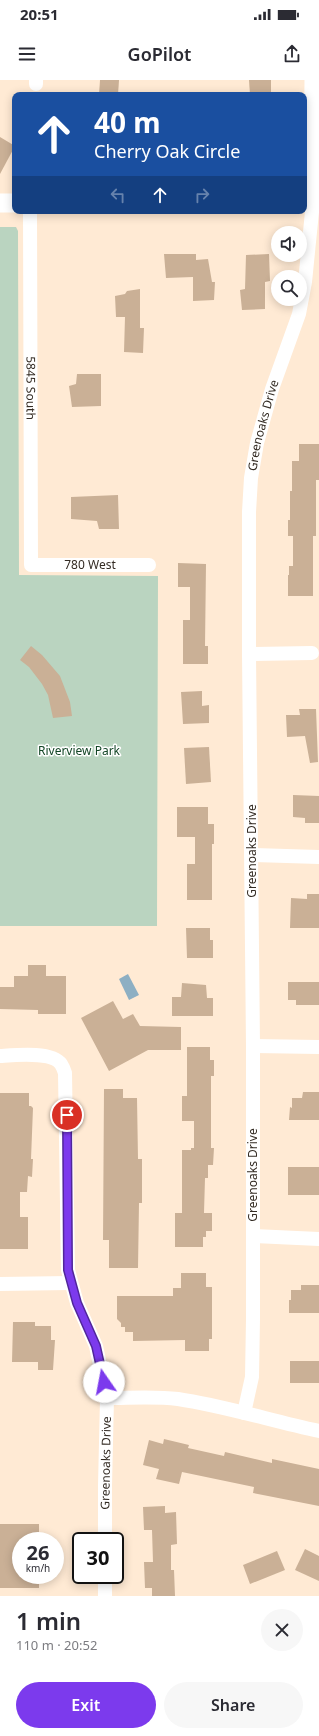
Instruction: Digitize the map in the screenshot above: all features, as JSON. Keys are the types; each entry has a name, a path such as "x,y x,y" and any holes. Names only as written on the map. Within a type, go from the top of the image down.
{"street":[{"path":"312,202 314,80"},
{"name":"Greenoaks Drive","path":"244,1413 252,1377 253,1236 254,1046 249,654 249,512 251,478 257,443 272,389 299,314 305,282 312,202"},
{"path":"0,203 12,203"},
{"name":"5845 South","path":"30,214 31,565"},
{"name":"780 West","path":"31,565 149,565"},
{"path":"249,654 312,653"},
{"path":"252,855 319,857"},
{"path":"254,1046 319,1047"},
{"name":"Greenoaks Drive","path":"0,1056 36,1055 50,1057 61,1063 65,1073 67,1084 67,1257 70,1283 96,1346 107,1398 104,1486 105,1532"},
{"path":"253,1236 319,1239"},
{"path":"0,1284 70,1283"},
{"path":"107,1398 176,1399 210,1404 319,1431"},
{"path":"105,1584 105,1596"}],"green space":[{"name":"Riverview Park","path":"0,227 16,227 18,231 19,575 158,576 157,926 0,926"}],"water":[{"path":"128,974 139,995 129,1000 119,979"}],"building":[{"path":"100,80 119,80 118,92 99,92"},
{"path":"249,80 271,80 271,92 250,92"},
{"path":"0,137 12,144 12,152 0,174"},
{"path":"164,254 196,254 196,260 208,259 212,282 215,282 214,300 193,301 193,277 166,278"},
{"path":"269,254 270,281 265,282 265,309 242,310 240,290 245,289 246,255"},
{"path":"140,289 140,328 144,328 143,353 124,352 125,317 116,317 115,296 125,294 127,291"},
{"path":"77,374 101,374 101,406 72,407 69,386 76,384"},
{"path":"299,444 319,444 319,480 316,480 316,536 313,536 313,596 288,596 289,566 293,566 293,536 288,536 288,520 290,520 290,491 292,491 292,461 299,461"},
{"path":"118,495 119,529 99,529 97,521 71,519 71,497"},
{"path":"178,563 206,564 205,646 208,646 208,664 183,664 183,620 190,620 190,587 178,587"},
{"path":"31,646 42,655 60,676 70,702 72,716 53,718 48,695 42,684 29,667 20,660"},
{"path":"202,691 202,706 209,705 209,723 183,724 181,692"},
{"path":"299,709 316,709 318,762 310,763 305,736 287,737 286,715 300,715"},
{"path":"209,747 211,782 186,784 184,748"},
{"path":"293,795 319,796 319,823 305,823 305,818 293,817"},
{"path":"177,807 208,807 208,824 214,824 214,844 212,844 212,900 187,900 187,864 195,864 195,837 177,837"},
{"path":"307,894 319,894 319,928 290,928 291,898 307,899"},
{"path":"186,928 210,928 210,940 213,940 213,958 187,958"},
{"path":"28,965 46,965 46,976 66,976 66,1014 38,1014 38,1010 0,1009 0,987 14,987 14,976 28,976"},
{"path":"288,982 319,982 319,1005 296,1005 296,1000 288,1000"},
{"path":"182,983 206,985 207,998 213,998 213,1016 172,1016 172,997 181,997"},
{"path":"113,1001 123,1019 133,1014 140,1026 181,1027 181,1050 148,1050 109,1071 81,1018"},
{"path":"187,1047 210,1047 210,1060 214,1060 214,1076 211,1076 211,1148 214,1148 213,1165 208,1165 208,1178 205,1178 204,1213 212,1213 212,1231 206,1231 206,1237 203,1237 203,1247 175,1247 175,1213 182,1213 182,1150 191,1150 191,1148 194,1148 194,1121 182,1121 182,1096 187,1096"},
{"path":"104,1089 123,1089 123,1098 137,1098 138,1159 142,1159 142,1203 139,1203 138,1268 109,1268 109,1240 103,1240"},
{"path":"303,1092 319,1092 319,1120 289,1120 290,1107 292,1108 292,1098 302,1098"},
{"path":"0,1093 29,1093 29,1106 33,1108 31,1159 33,1159 32,1177 28,1176 27,1192 20,1192 20,1217 28,1217 28,1249 0,1249"},
{"path":"288,1167 319,1167 319,1195 288,1195"},
{"path":"181,1273 206,1273 206,1287 212,1287 212,1339 209,1339 209,1351 185,1351 185,1340 133,1341 133,1332 125,1332 125,1327 121,1327 121,1323 117,1319 117,1296 173,1296 173,1288 181,1288"},
{"path":"301,1285 319,1285 319,1313 289,1313 291,1290 301,1290"},
{"path":"13,1322 35,1322 35,1326 51,1326 51,1340 55,1340 53,1370 38,1370 38,1362 12,1362"},
{"path":"290,1361 319,1361 319,1383 290,1383"},
{"path":"164,1439 189,1445 188,1448 224,1456 225,1452 272,1463 272,1459 319,1469 319,1506 253,1493 254,1487 182,1472 179,1484 156,1479 159,1469 143,1465 149,1440 163,1444"},
{"path":"165,1506 165,1513 176,1512 177,1544 171,1545 171,1570 174,1570 175,1596 152,1596 152,1588 145,1588 144,1562 153,1562 152,1530 144,1530 143,1507"},
{"path":"0,1524 39,1524 39,1532 12,1532 12,1584 39,1584 39,1588 0,1588"},
{"path":"305,1549 319,1556 319,1581 295,1570"},
{"path":"277,1551 285,1570 250,1584 243,1565"}],"route":[{"path":"67,1115 68,1270 70,1283 77,1303 96,1346 104,1382"}]}
